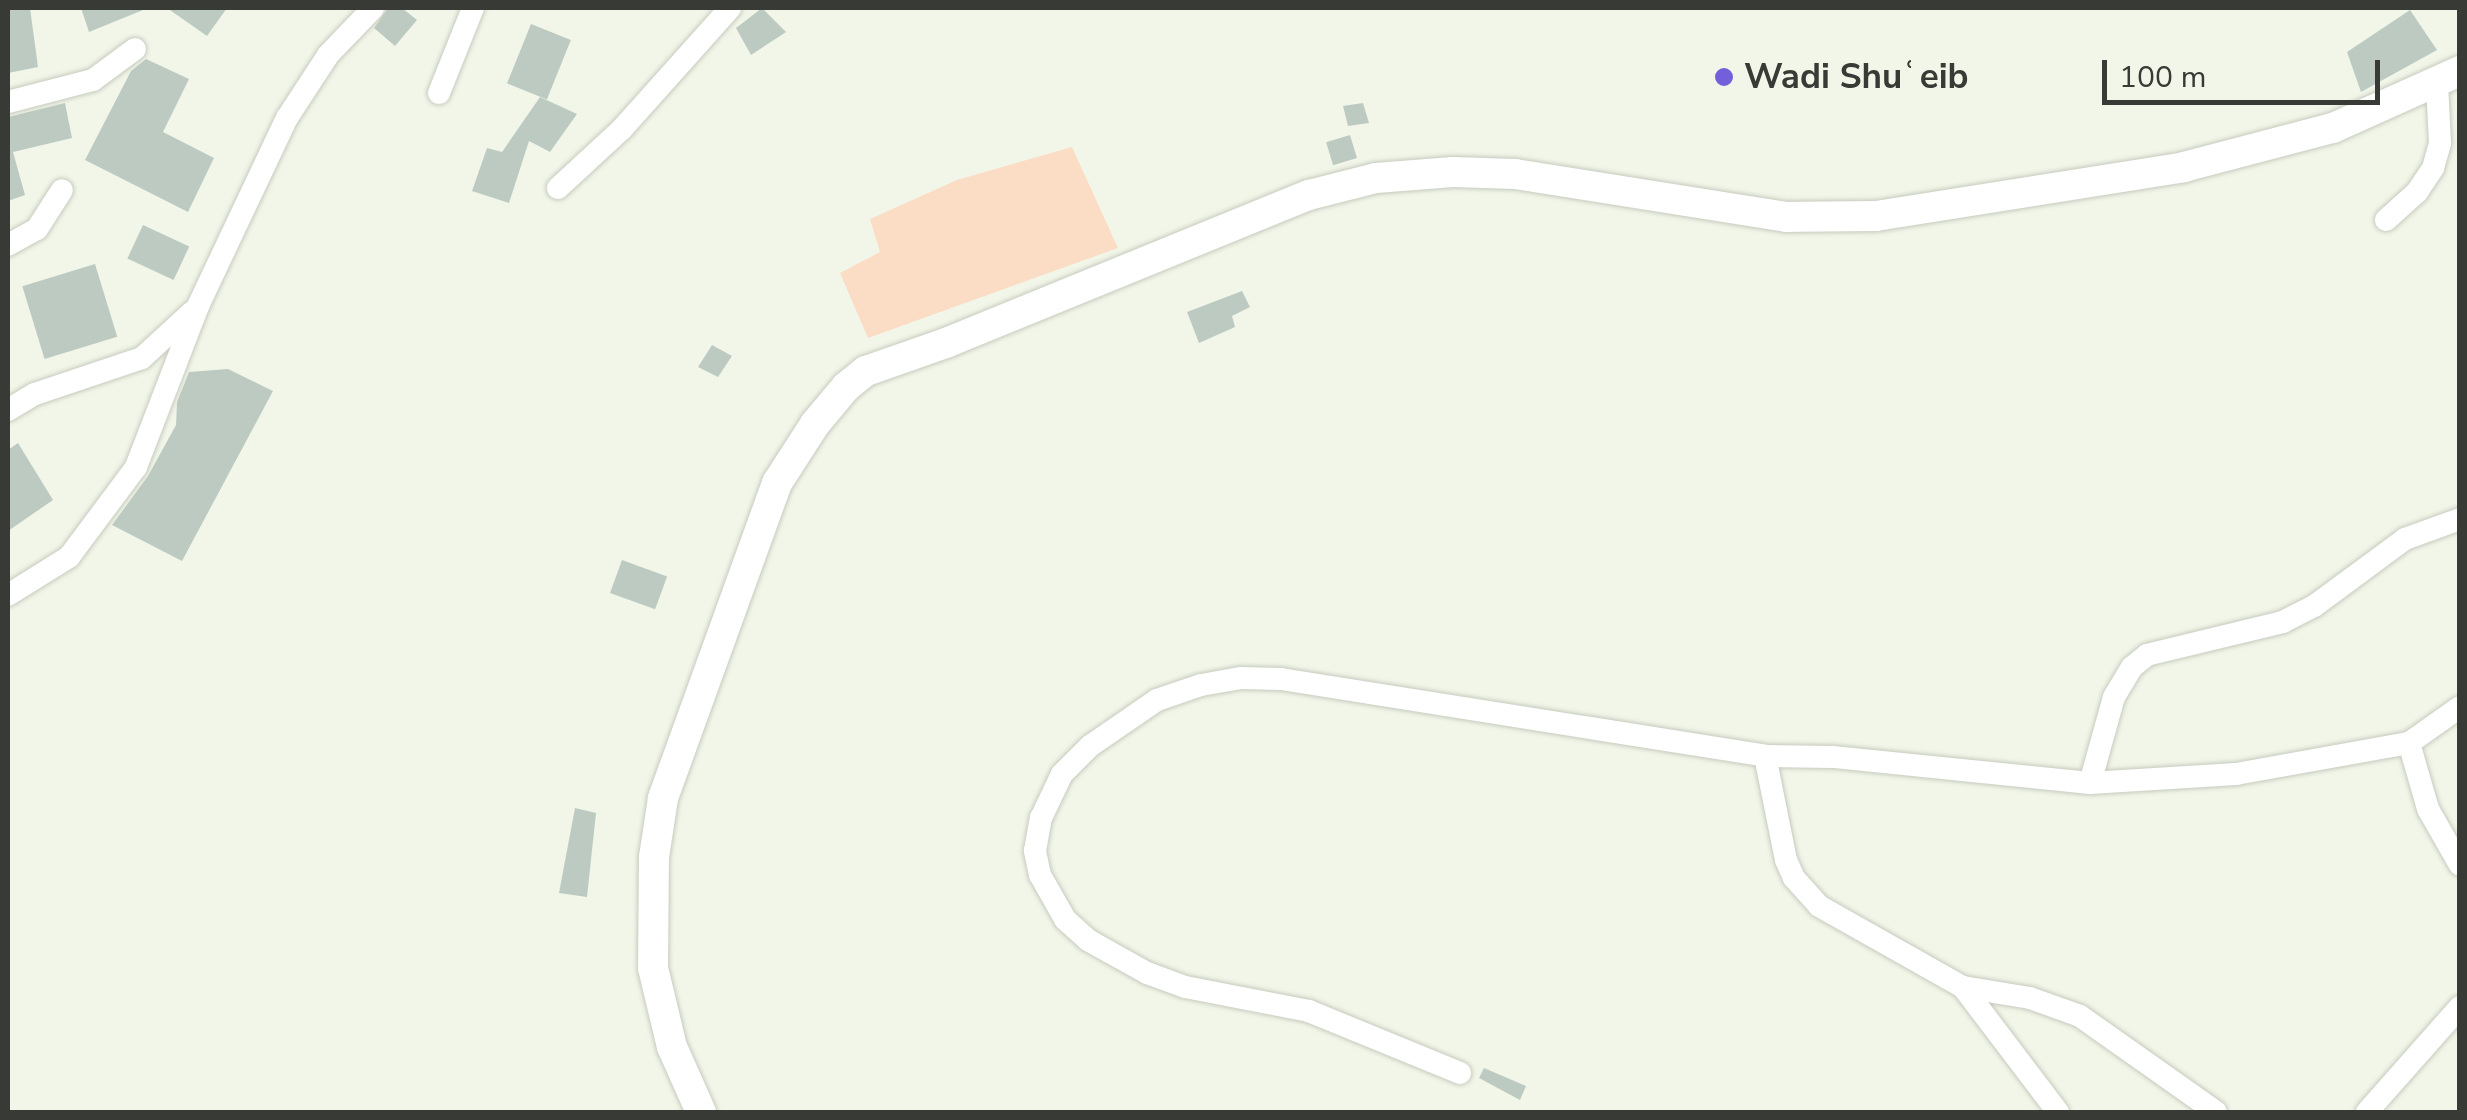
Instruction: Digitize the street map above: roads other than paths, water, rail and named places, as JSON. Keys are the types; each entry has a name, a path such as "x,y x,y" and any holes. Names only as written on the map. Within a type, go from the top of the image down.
{"main road":[{"path":"701,1112 672,1047 653,968 654,857 663,798 777,483 816,424 846,387 866,371 946,343 1310,194 1376,178 1453,172 1515,174 1787,217 1876,216 2184,167 2333,128 2448,78"}],"street":[{"path":"8,595 69,557 117,497 154,426 198,306 296,103 328,56 372,8"},
{"path":"439,93 473,8"},
{"path":"558,188 622,129 730,8"},
{"path":"8,102 84,84 136,49"},
{"path":"2386,220 2417,192 2434,168 2448,78"},
{"path":"8,245 36,229 62,190"},
{"path":"8,410 35,394 142,358 198,306"},
{"path":"2090,783 2114,697 2132,667 2147,656 2284,622 2314,606 2405,539 2460,519"},
{"path":"1460,1073 1309,1011 1185,987 1148,974 1088,940 1065,919 1040,874 1035,851 1041,818 1062,774 1090,746 1157,700 1222,680 1260,678 1765,756 1832,757 2090,783 2236,774 2408,742 2460,707"},
{"path":"2408,742 2428,809 2459,862"},
{"path":"1765,756 1782,844 1794,878 1838,920 1963,987 2030,998 2080,1016 2216,1112"},
{"path":"1963,987 2058,1112"},
{"path":"2367,1112 2460,1007"}],"place":[{"name":"Wadi Shuʿeib","path":"1724,77"}]}
